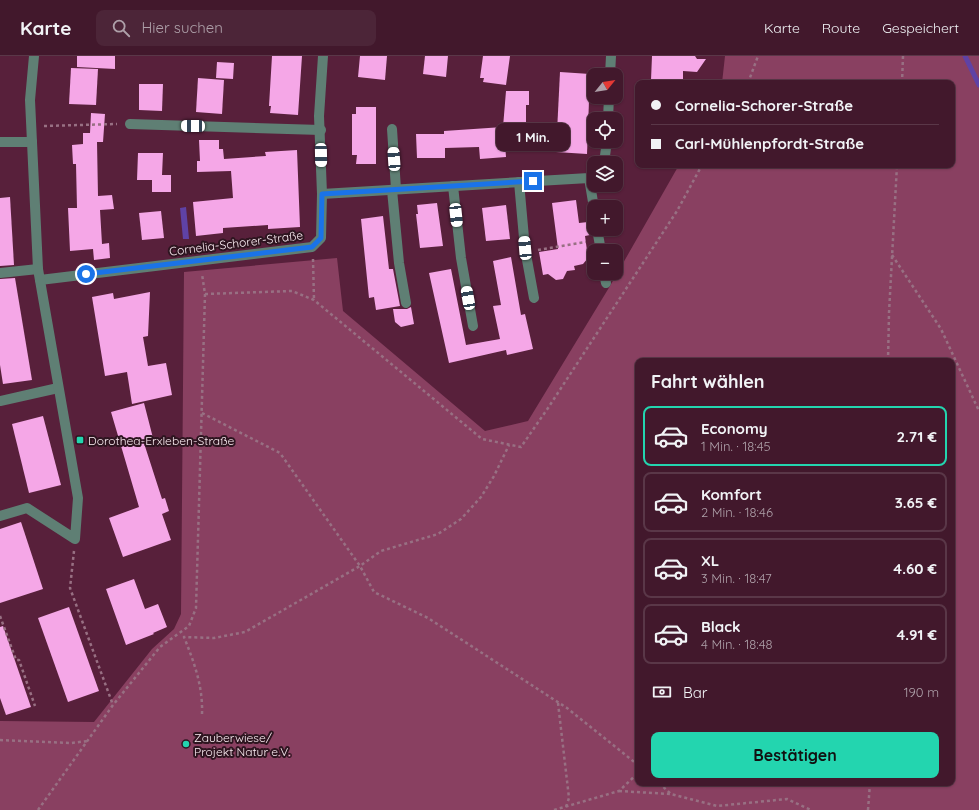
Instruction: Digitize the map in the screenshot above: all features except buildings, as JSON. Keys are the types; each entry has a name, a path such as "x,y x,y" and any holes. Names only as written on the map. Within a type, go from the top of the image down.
{"street":[{"path":"0,516 27,508 75,539 78,498 38,269 30,100 34,56"},
{"name":"Cornelia-Schorer-Straße","path":"40,280 312,247 321,238 322,194 319,116 323,56"},
{"path":"610,68 611,56"},
{"path":"130,124 320,130"},
{"path":"392,129 399,263 406,303"},
{"path":"0,142 32,142"},
{"path":"322,194 587,177"},
{"path":"519,182 525,252 534,298"},
{"path":"453,186 461,258 473,326"},
{"path":"598,236 599,244"},
{"path":"0,273 38,269"},
{"path":"0,401 58,388"}],"path":[{"path":"749,80 758,56"},
{"path":"902,80 903,56"},
{"path":"32,126 130,124"},
{"path":"888,358 897,168"},
{"path":"525,252 599,240"},
{"path":"312,247 314,300"},
{"path":"892,255 941,329 954,358"},
{"path":"38,810 114,705 160,647 189,626 196,608 205,294 201,261"},
{"path":"955,359 979,411"},
{"path":"202,413 280,453 360,566 374,592 428,618 558,702 635,763"},
{"path":"202,714 198,670 184,637 214,638 245,632 360,566 381,551 438,534 461,519 484,492 509,445"},
{"path":"75,539 70,588 114,705"},
{"path":"0,616 16,660 19,660 34,706"},
{"path":"558,702 569,798 565,810"},
{"path":"0,740 71,743 88,741"},
{"path":"619,791 635,776"},
{"path":"662,786 671,794"},
{"path":"868,810 870,786"},
{"path":"554,810 619,791 671,794 717,806 786,799 811,810"}],"shaded area":[{"path":"725,56 979,56 979,810 0,810 0,721 94,722 152,649 174,629 181,614 184,272 337,258 343,311 485,431 528,421 613,280 623,280 623,263 677,168 955,168 955,80 722,80"},
{"path":"186,207 189,239 183,239 180,208"}],"waterway":[{"path":"965,56 979,85"}],"place":[{"name":"Dorothea-Erxleben-Straße","path":"80,440"},
{"name":"Zauberwiese/ Projekt Natur e.V.","path":"186,744"}],"route":[{"path":"86,274 312,247 321,238 322,194 533,181"}]}
